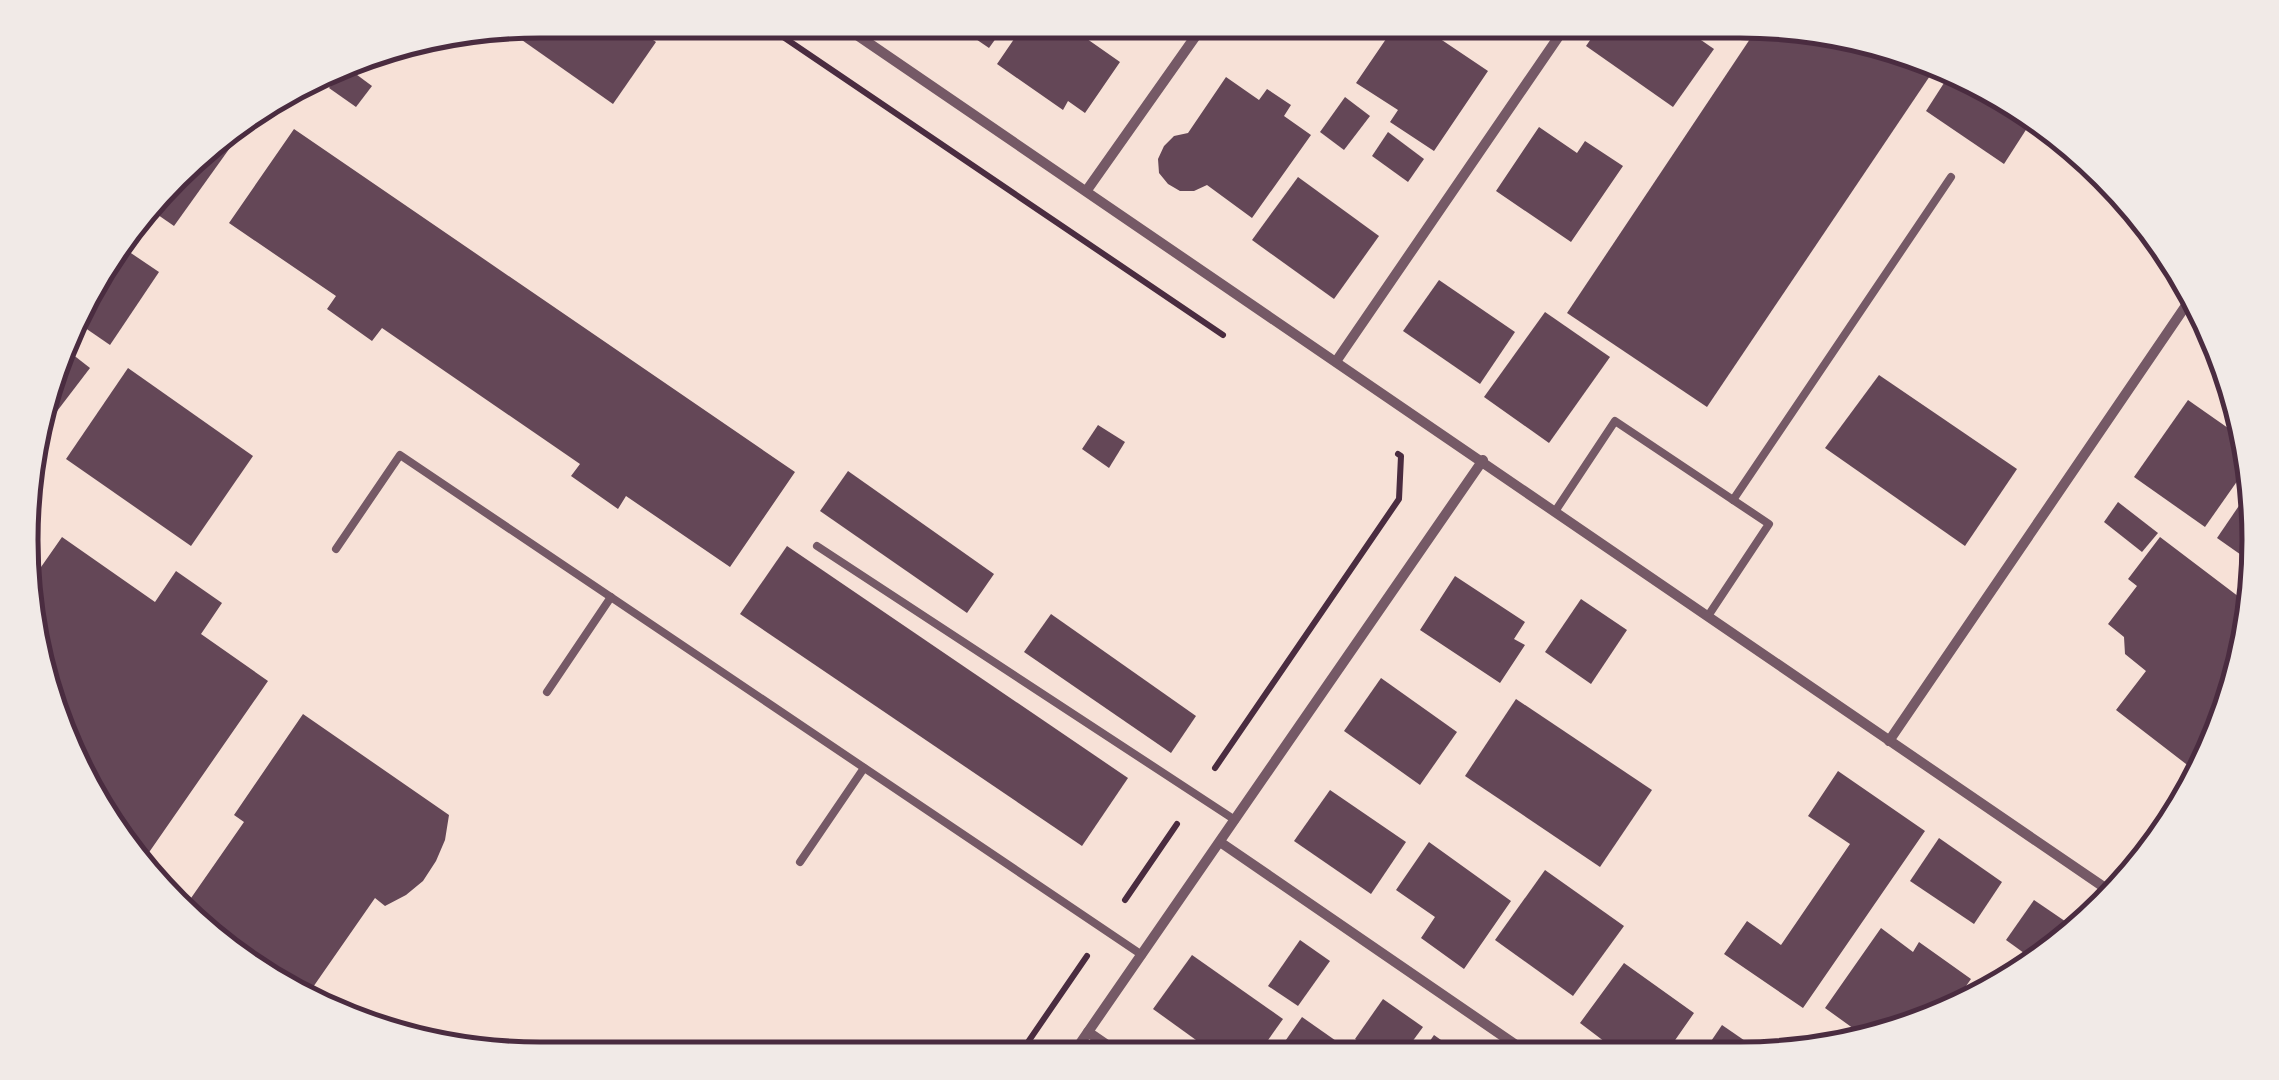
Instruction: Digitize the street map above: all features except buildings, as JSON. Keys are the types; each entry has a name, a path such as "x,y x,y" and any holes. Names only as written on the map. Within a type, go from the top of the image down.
{"street":[{"path":"862,38 2102,886"},
{"path":"1088,190 1194,38"},
{"path":"1338,360 1558,38"},
{"path":"1888,741 2184,308"},
{"path":"1081,1042 1483,460"},
{"path":"1220,842 1512,1042"},
{"path":"1088,1032 1103,1042"}],"lane":[{"path":"1733,500 1951,177"},
{"path":"1556,510 1615,421 1770,524 1708,616"},
{"path":"336,550 400,455 1142,955"},
{"path":"818,546 1235,820"},
{"path":"547,692 612,597"},
{"path":"800,862 864,768"}],"path":[{"path":"785,38 1236,344"},
{"path":"1028,1042 1399,499 1402,456 1385,445"}]}
